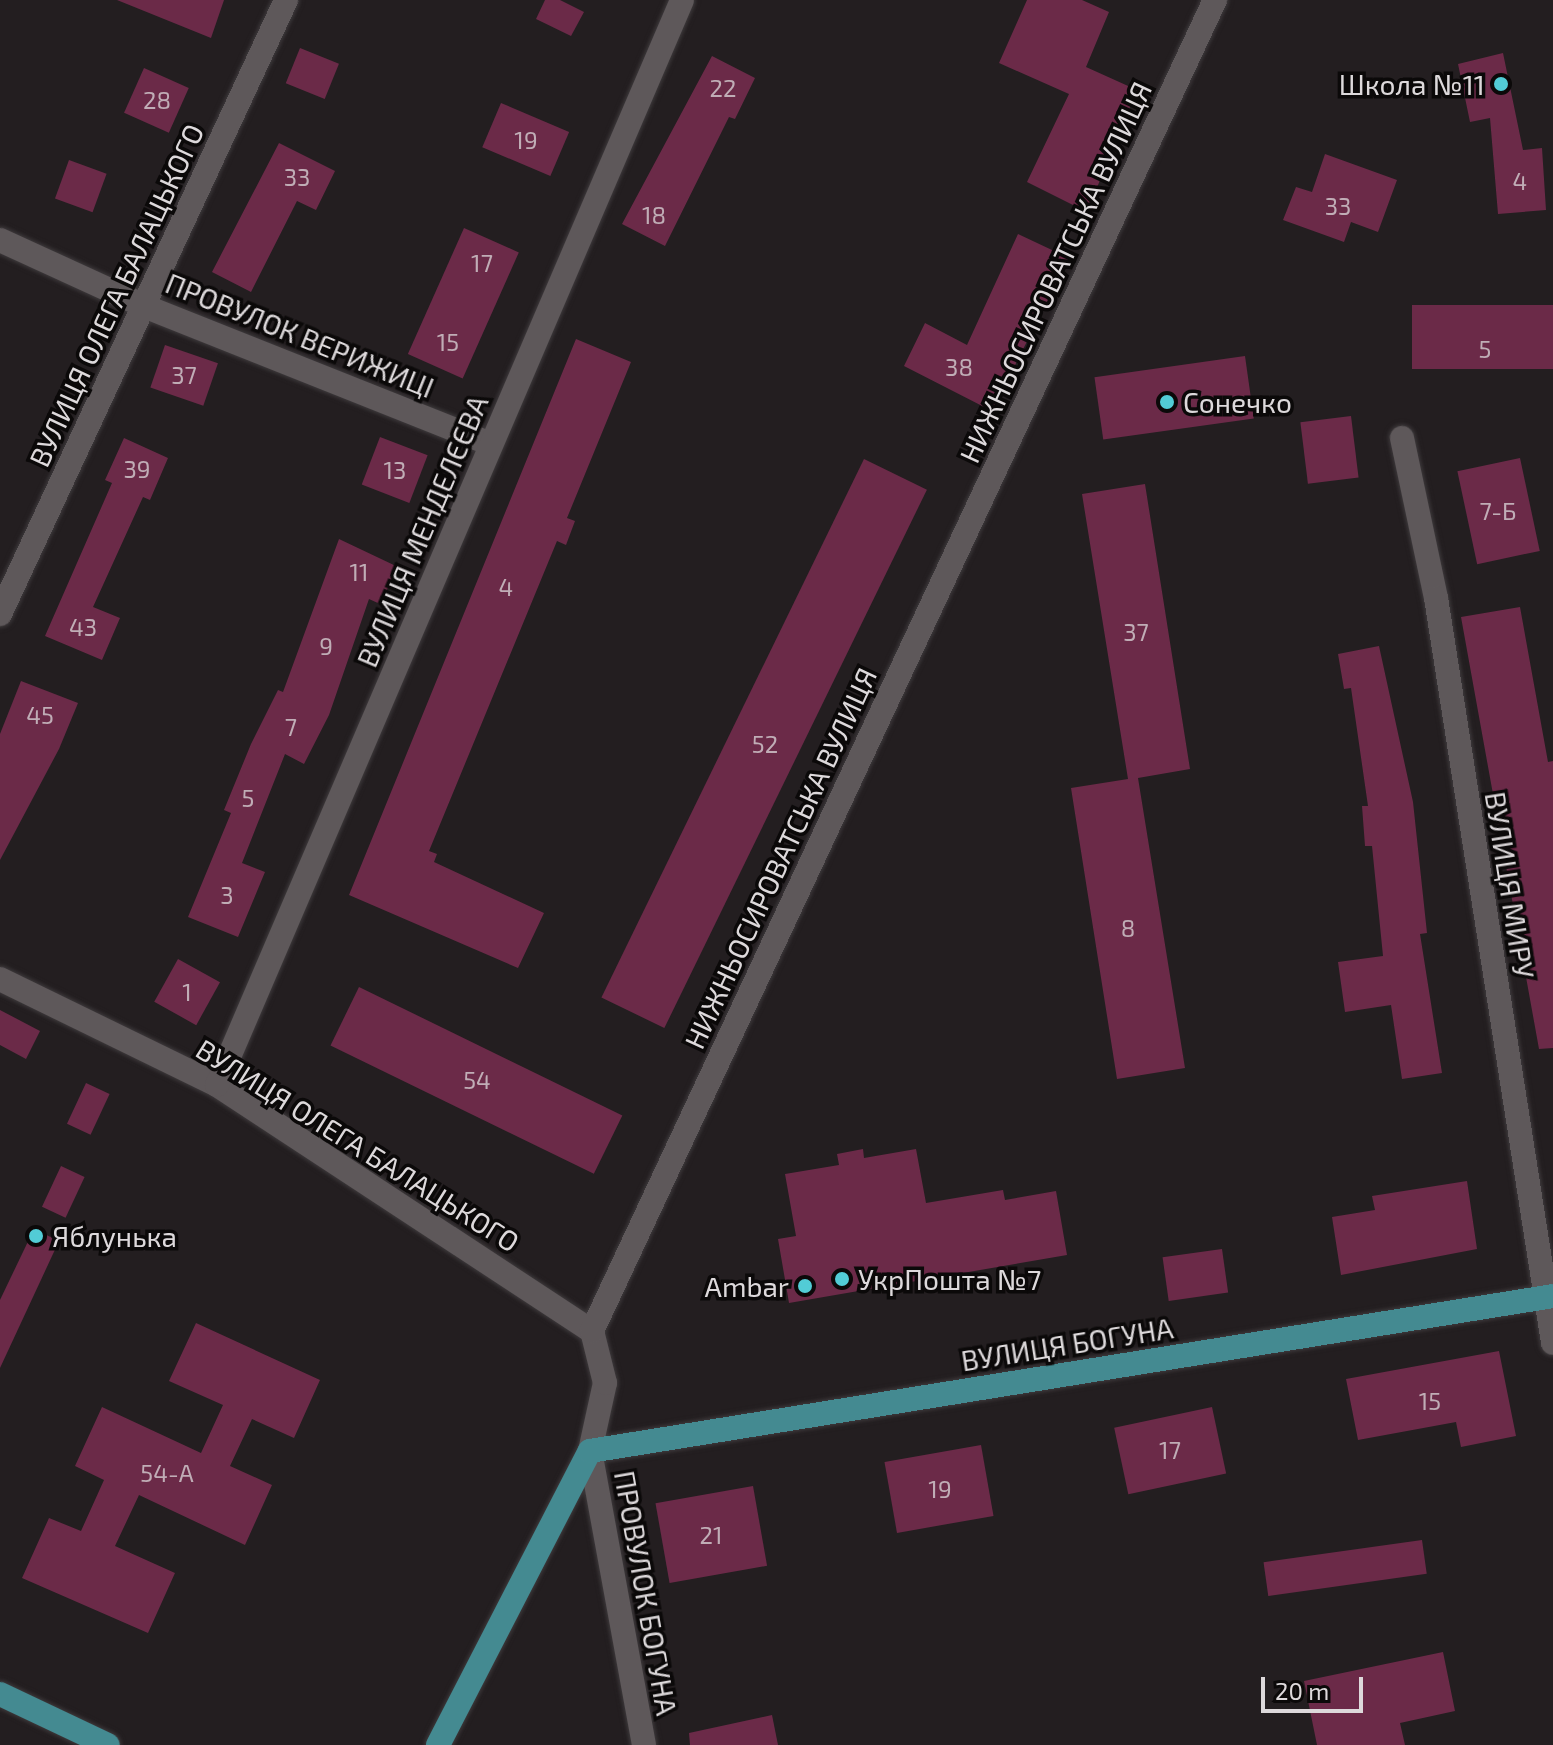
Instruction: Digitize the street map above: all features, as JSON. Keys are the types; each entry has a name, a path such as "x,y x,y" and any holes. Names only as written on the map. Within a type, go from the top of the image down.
{"main road":[{"name":"ВУЛИЦЯ БОГУНА","path":"590,1451 1549,1297"},
{"path":"438,1745 590,1451"},
{"path":"0,1694 108,1745"}],"street":[{"name":"ВУЛИЦЯ ОЛЕГА БАЛАЦЬКОГО","path":"0,614 286,0"},
{"name":"ВУЛИЦЯ МЕНДЕЛЄЄВА","path":"217,1085 682,0"},
{"name":"НИЖНЬОСИРОВАТСЬКА ВУЛИЦЯ","path":"592,1331 1215,0"},
{"name":"ПРОВУЛОК ВЕРИЖИЦІ","path":"0,240 144,306 491,444"},
{"name":"ВУЛИЦЯ МИРУ","path":"1402,438 1436,598 1549,1297 1553,1343"},
{"name":"ВУЛИЦЯ ОЛЕГА БАЛАЦЬКОГО","path":"0,979 217,1085 592,1331"},
{"path":"590,1451 605,1383 592,1331"},
{"name":"ПРОВУЛОК БОГУНА","path":"590,1451 644,1745"}],"building":[{"path":"117,0 224,0 211,38"},
{"path":"545,0 560,0 584,12 571,36 536,19"},
{"path":"1027,0 1082,0 1109,12 1086,67 1137,90 1087,212 1027,182 1069,94 999,63"},
{"path":"300,48 339,64 325,99 286,83"},
{"path":"1503,53 1523,150 1542,148 1546,210 1498,214 1490,118 1470,122 1458,64"},
{"path":"712,56 755,78 735,119 729,117 665,246 622,224"},
{"path":"144,68 189,88 169,133 124,113"},
{"path":"501,103 569,132 550,176 482,147"},
{"path":"279,143 335,171 316,210 297,201 251,292 212,272"},
{"path":"1325,154 1397,180 1378,232 1351,222 1344,242 1283,220 1296,187 1312,192"},
{"path":"69,160 107,174 93,212 55,199"},
{"path":"464,228 519,252 463,378 408,354"},
{"path":"1018,234 1069,258 992,411 904,366 925,323 967,345"},
{"path":"1412,305 1553,305 1553,369 1412,369"},
{"path":"576,339 631,362 567,518 575,521 566,545 557,541 429,851 437,854 434,862 544,913 518,968 349,895"},
{"path":"165,345 218,363 203,406 150,388"},
{"path":"1245,356 1254,418 1103,440 1094,377"},
{"path":"1351,416 1359,478 1308,484 1300,422"},
{"path":"380,437 428,455 409,503 362,485"},
{"path":"124,438 168,458 150,500 143,497 93,607 120,618 102,660 45,636 112,483 105,480"},
{"path":"1520,458 1540,551 1477,564 1457,471"},
{"path":"864,459 927,490 664,1028 601,997"},
{"path":"1145,484 1190,769 1138,778 1185,1068 1117,1079 1071,788 1128,779 1082,494"},
{"path":"339,539 398,567 380,604 369,599 329,715 304,764 285,754 242,863 265,872 238,937 188,917 231,813 224,810 251,744 278,690 283,692"},
{"path":"1520,607 1548,762 1553,761 1553,1048 1539,1049 1461,617"},
{"path":"1379,646 1413,802 1427,933 1420,934 1442,1073 1402,1079 1391,1005 1345,1012 1338,962 1383,956 1372,846 1365,846 1362,806 1368,806 1351,688 1344,689 1338,654"},
{"path":"21,681 78,703 59,749 0,860 0,734"},
{"path":"178,959 220,982 196,1025 154,1002"},
{"path":"359,987 622,1115 594,1174 331,1045"},
{"path":"0,1010 40,1031 26,1059 0,1045"},
{"path":"86,1083 110,1094 91,1135 67,1124"},
{"path":"863,1149 864,1158 916,1149 926,1203 1003,1190 1005,1200 1056,1191 1067,1255 789,1303 778,1239 796,1236 785,1174 839,1165 837,1154"},
{"path":"61,1166 85,1177 66,1218 42,1207"},
{"path":"1467,1181 1477,1249 1341,1275 1332,1217 1375,1210 1372,1196"},
{"path":"34,1229 59,1241 0,1368 0,1300"},
{"path":"1222,1249 1228,1293 1169,1301 1163,1257"},
{"path":"196,1323 320,1380 294,1438 252,1419 230,1466 272,1485 245,1545 139,1495 115,1546 175,1573 148,1633 22,1578 49,1518 81,1531 104,1480 75,1466 102,1407 201,1453 223,1405 169,1381"},
{"path":"1499,1351 1516,1436 1461,1447 1456,1422 1358,1440 1346,1379"},
{"path":"1212,1407 1226,1474 1128,1494 1114,1428"},
{"path":"981,1445 994,1516 897,1533 884,1462"},
{"path":"753,1486 767,1566 670,1583 656,1503"},
{"path":"1422,1540 1427,1574 1268,1596 1264,1562"},
{"path":"1443,1652 1455,1711 1400,1723 1405,1745 1317,1745 1304,1681"},
{"path":"772,1715 778,1745 690,1745 689,1733"}],"place":[{"name":"Школа №11","path":"1501,84"},
{"name":"Сонечко","path":"1167,402"},
{"name":"Яблунька","path":"36,1236"},
{"name":"УкрПошта №7","path":"842,1279"},
{"name":"Ambar","path":"805,1286"}]}
